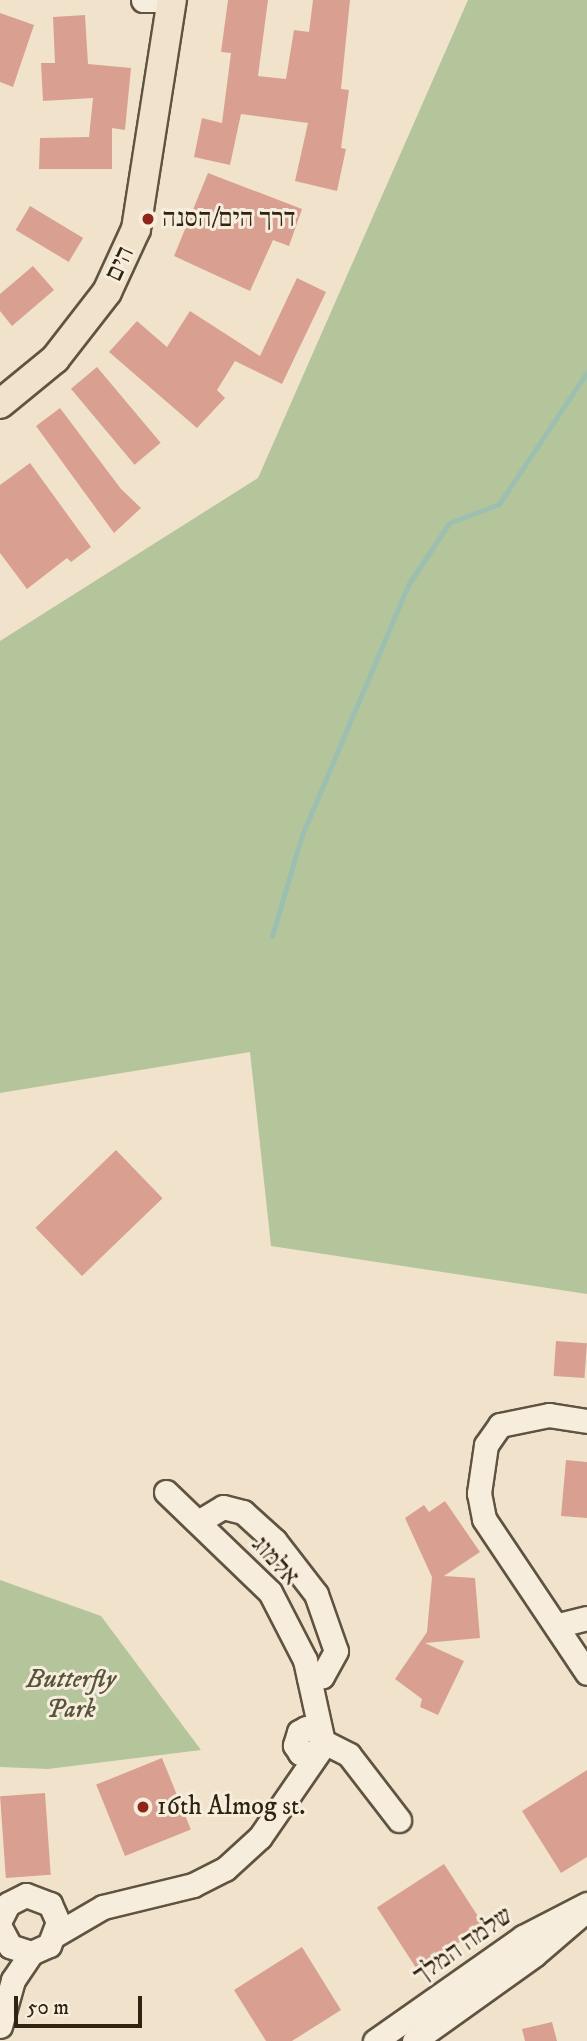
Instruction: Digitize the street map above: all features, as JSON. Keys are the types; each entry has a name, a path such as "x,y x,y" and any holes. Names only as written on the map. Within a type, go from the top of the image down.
{"main road":[{"name":"הים","path":"0,404 55,359 107,292 136,229 172,0"}],"street":[{"path":"143,0 164,0"},
{"path":"587,1422 549,1415 500,1425 486,1446 478,1493 484,1519 559,1625 587,1673"},
{"name":"אלמוג","path":"166,1492 270,1592 296,1638 309,1683 320,1744"},
{"path":"198,1522 223,1507 243,1512 275,1541 316,1594 336,1651 322,1676 309,1683 297,1739 289,1798"},
{"path":"559,1625 587,1618"},
{"path":"297,1739 303,1755 320,1744"},
{"path":"0,1964 0,1929 7,1899 26,1895 71,1908 103,1907 194,1885 225,1869 260,1837 289,1798 320,1744"},
{"path":"320,1744 349,1755 399,1820"},
{"path":"46,1900 57,1916 55,1935"},
{"name":"שלמה המלך","path":"375,2041 531,1931 587,1906"},
{"name":"שלמה המלך","path":"414,2041 534,1955 587,1906"},
{"path":"0,1929 15,1950 31,1953 45,1948 55,1935 103,1907"},
{"path":"0,2026 12,1980 31,1953"}],"green space":[{"path":"468,0 587,0 587,1294 271,1246 250,1052 0,1093 0,641 258,478"},
{"name":"Butterfly Park","path":"0,1580 101,1616 201,1750 48,1769 0,1767"}],"building":[{"path":"228,0 268,0 258,76 286,79 294,30 309,32 313,0 350,0 341,89 349,90 341,148 346,149 337,191 295,181 308,123 241,114 230,165 194,157 202,118 222,123 231,53 221,52"},
{"path":"0,13 34,25 13,87 0,82"},
{"path":"85,15 88,64 131,68 125,130 112,128 112,169 39,169 40,138 89,137 93,98 43,101 41,63 55,63 53,17"},
{"path":"208,173 302,209 289,246 273,240 250,291 174,256"},
{"path":"30,206 83,238 69,262 16,230"},
{"path":"33,266 54,290 12,326 0,311 0,294"},
{"path":"297,278 326,292 282,384 235,361 217,390 225,398 197,428 109,352 137,321 167,347 190,311 260,356"},
{"path":"97,367 161,443 135,465 71,389"},
{"path":"60,408 121,489 141,508 114,533 36,426"},
{"path":"30,463 91,547 71,562 67,558 27,589 0,553 0,485"},
{"path":"116,1150 163,1198 82,1276 35,1228"},
{"path":"556,1341 587,1343 584,1378 554,1376"},
{"path":"566,1460 587,1462 587,1518 561,1516"},
{"path":"445,1501 480,1552 444,1576 475,1578 480,1638 425,1643 464,1661 438,1715 420,1707 422,1699 395,1679 427,1632 432,1577 405,1518 424,1505 429,1512"},
{"name":"16th Almog st.","path":"162,1758 191,1829 125,1856 96,1785"},
{"path":"587,1770 587,1857 561,1873 522,1811"},
{"path":"45,1793 51,1875 6,1878 0,1796"},
{"path":"444,1864 484,1926 417,1970 377,1908"},
{"path":"302,1947 341,2010 292,2041 266,2041 234,1990"},
{"path":"552,2022 557,2041 525,2041 522,2029"}],"waterway":[{"path":"272,936 302,835 408,585 449,523 499,504 587,372"}],"place":[{"name":"דרך הים/הסנה","path":"148,219"},
{"name":"16th Almog st.","path":"143,1807"}]}
